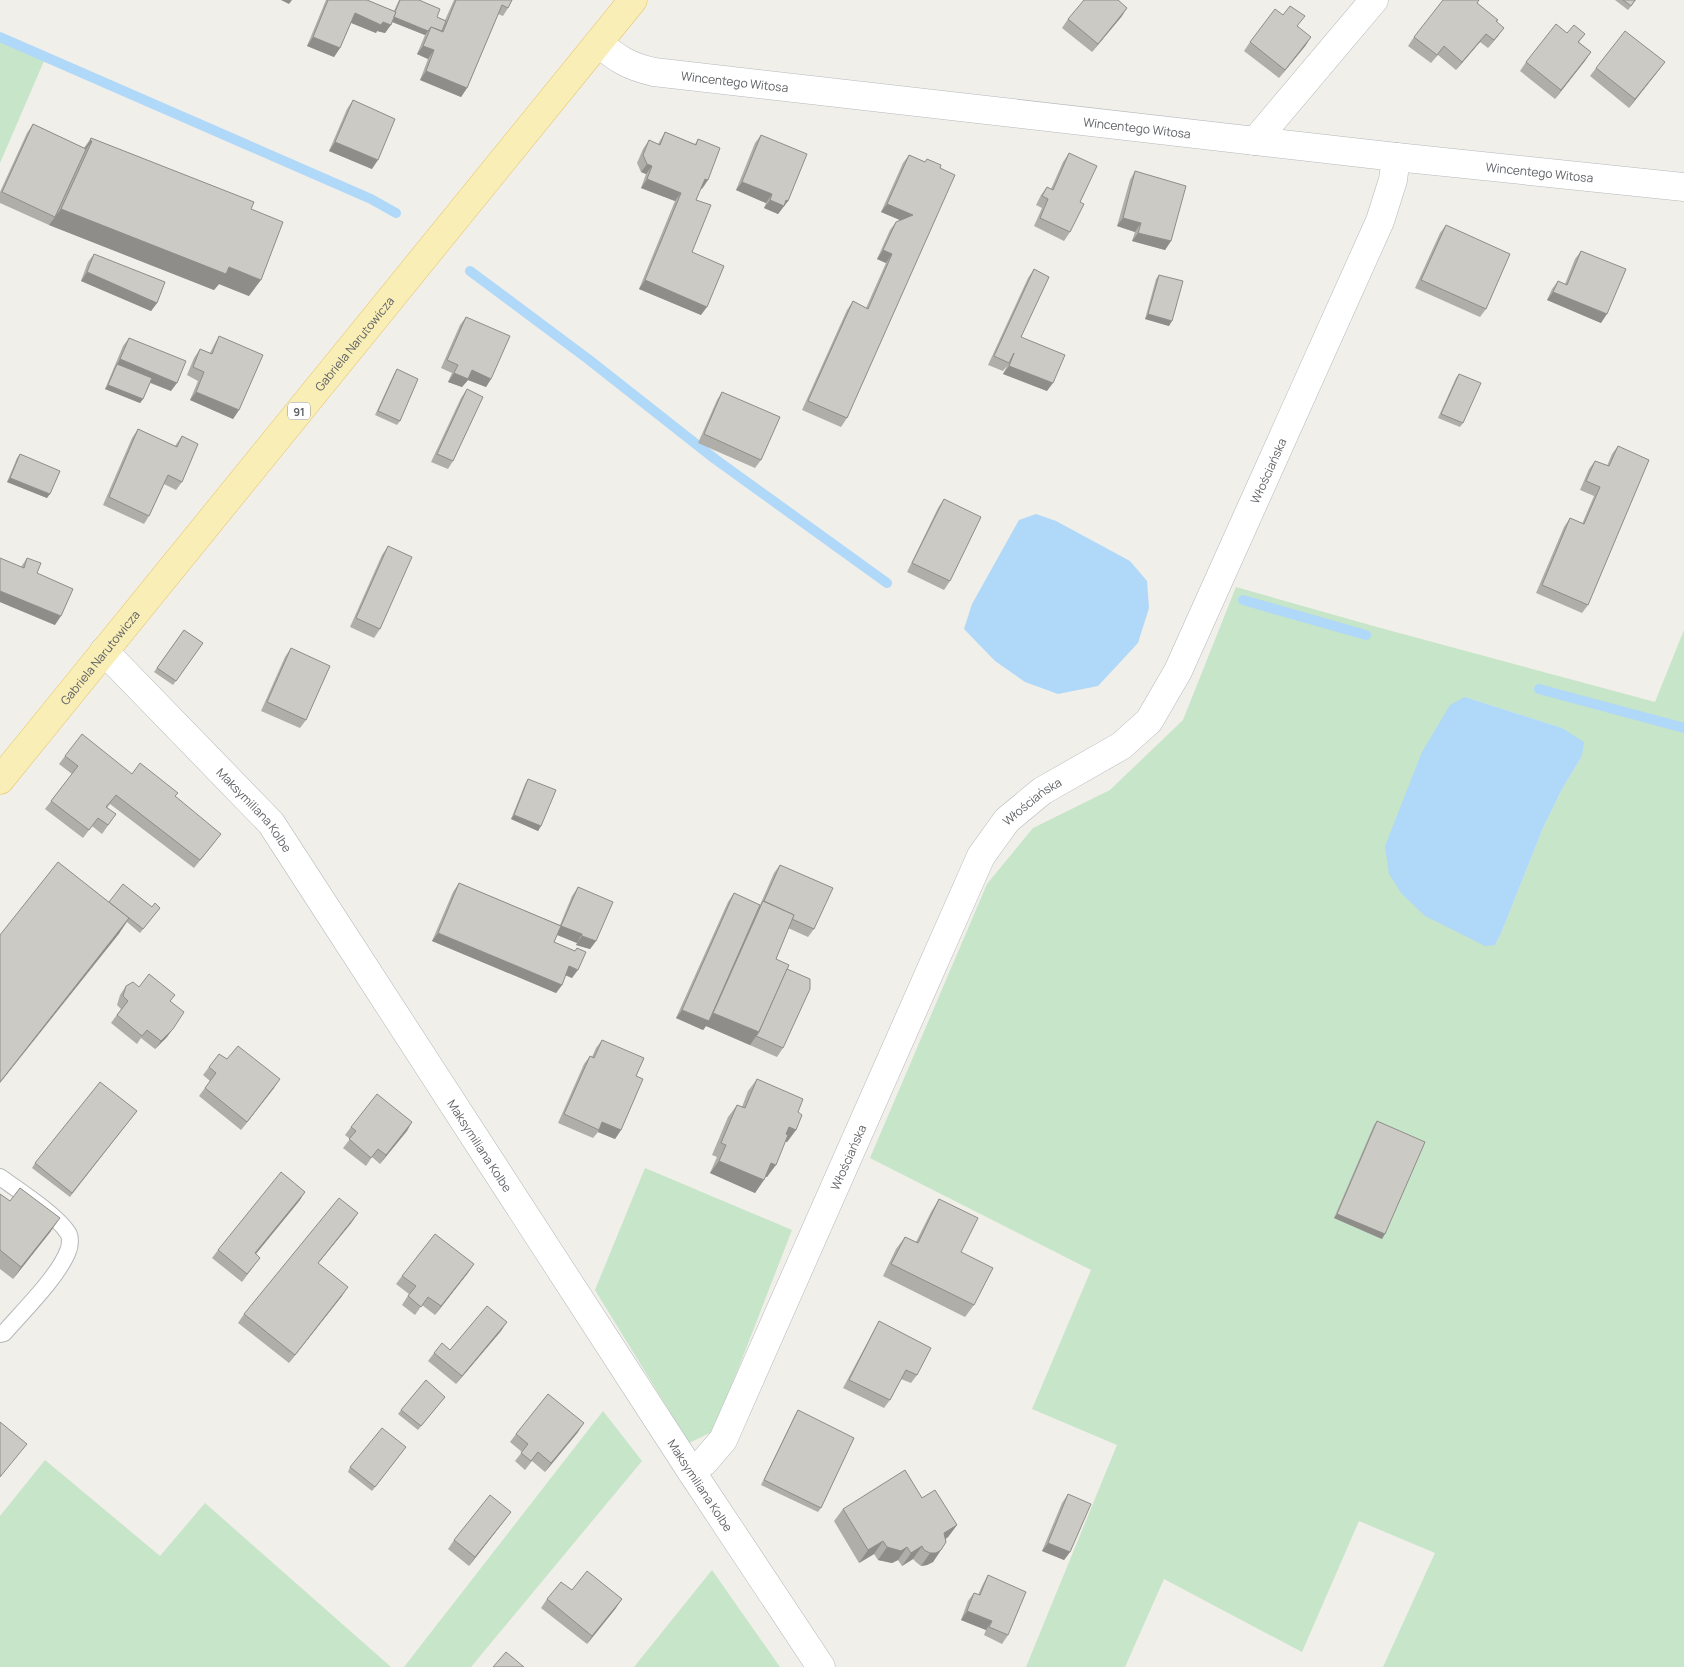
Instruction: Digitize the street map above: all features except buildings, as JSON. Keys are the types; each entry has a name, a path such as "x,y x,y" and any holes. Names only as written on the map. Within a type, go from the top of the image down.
{"main road":[{"name":"Gabriela Narutowicza","path":"0,780 633,0"}],"street":[{"path":"1256,141 1374,0"},
{"name":"Wincentego Witosa","path":"598,44 620,61 636,68 654,72 1396,157 1684,187"},
{"name":"Włościańska","path":"691,1471 704,1462 723,1440 981,856 1006,820 1042,791 1121,746 1150,721 1178,672 1380,221 1393,180 1396,157"},
{"name":"Maksymiliana Kolbe","path":"104,651 271,823 691,1471 821,1667"}],"lane":[{"path":"0,1177 58,1221 69,1235 70,1249 62,1264 42,1289 4,1333 0,1334"}],"green space":[{"path":"0,34 47,54 0,163"},
{"path":"1236,587 1655,702 1684,630 1684,1667 1383,1667 1435,1553 1359,1521 1302,1652 1164,1579 1125,1667 1026,1667 1117,1445 1032,1409 1091,1270 870,1158 987,884 1033,828 1110,790 1183,720","holes":["1465,697 1562,728 1582,756 1562,789 1543,828 1495,945"]},
{"path":"645,1168 792,1230 714,1431 689,1443 595,1290"},
{"path":"603,1411 642,1461 471,1667 404,1667"},
{"path":"45,1460 160,1556 205,1503 391,1667 0,1667 0,1516"},
{"path":"712,1570 780,1667 634,1667"}],"water":[{"path":"1036,514 1056,521 1130,561 1147,581 1149,608 1138,643 1098,686 1058,694 1025,682 995,661 964,629 972,604 1019,520"},
{"path":"1465,697 1562,728 1584,742 1582,756 1562,789 1543,828 1495,945 1485,946 1425,916 1401,893 1389,874 1385,846 1422,752 1450,705"}],"waterway":[{"path":"0,37 371,199 396,213"},
{"path":"470,271 588,359 715,459 887,583"},
{"path":"1243,600 1366,635"},
{"path":"1539,689 1684,728"}]}
